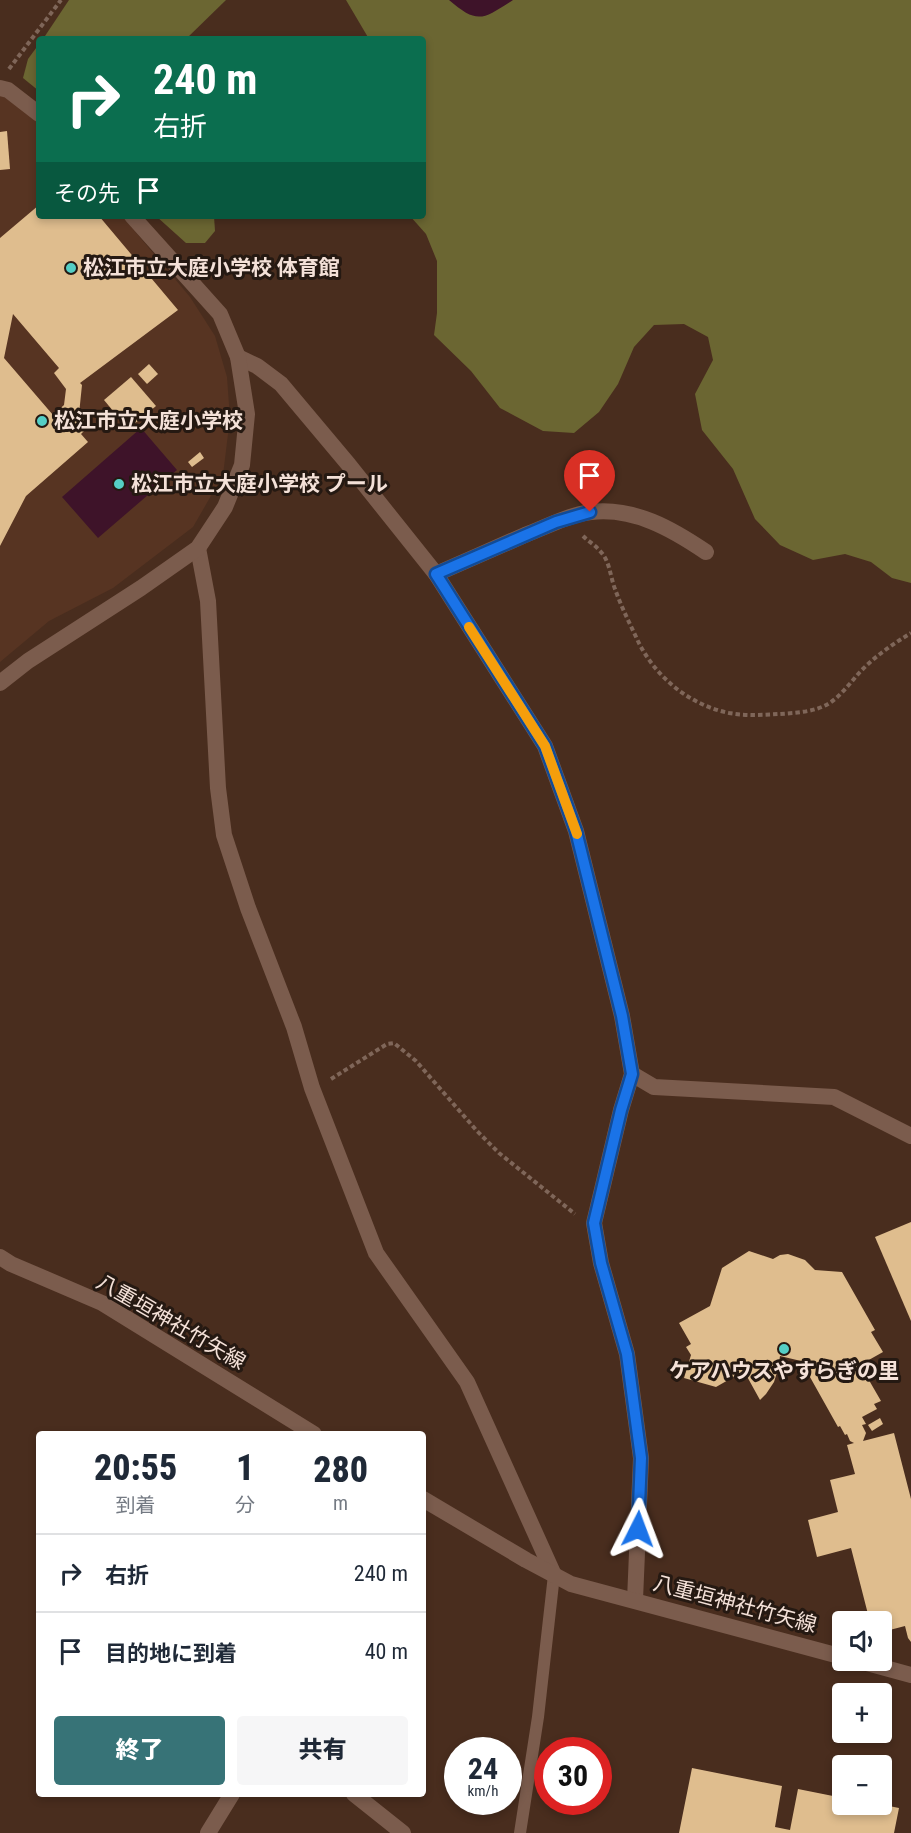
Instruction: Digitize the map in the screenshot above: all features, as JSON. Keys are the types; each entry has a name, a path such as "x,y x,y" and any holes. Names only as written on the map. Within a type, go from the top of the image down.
{"street":[{"path":"1,83 36,112"},
{"path":"0,683 28,661 198,548 225,507 242,465 248,414 238,357 220,314 135,219"},
{"path":"238,357 257,366 280,384 349,465 436,574 545,746 576,831 622,1016 632,1074 594,1223 601,1263 627,1354 641,1458 635,1600"},
{"path":"436,574 556,522 590,512 624,513 649,519 681,535 706,552"},
{"path":"198,548 208,601 218,788 224,835 248,908 294,1027 312,1088 376,1253 467,1382 554,1575"},
{"path":"632,1074 654,1087 834,1097 911,1136"},
{"name":"八重垣神社竹矢線","path":"0,1257 11,1264 102,1303 309,1431"},
{"name":"八重垣神社竹矢線","path":"426,1501 526,1560 572,1584 832,1654"},
{"path":"892,1670 911,1675"},
{"path":"208,1833 230,1797"},
{"path":"358,1797 403,1833"}],"lane":[{"path":"520,1833 538,1717 554,1575"}],"path":[{"path":"1,83 61,0"},
{"path":"556,522 578,533 600,550 609,567 615,590 646,657 668,681 692,700 730,714 792,713 820,708 839,696 870,663 911,633"},
{"path":"312,1088 326,1082 387,1044 394,1043 416,1061 499,1153 585,1222 594,1223"}],"shaded area":[{"path":"69,0 226,0 189,36 45,36"},
{"path":"346,0 911,0 911,583 892,578 871,562 845,554 813,560 780,545 755,519 733,469 702,430 695,394 713,360 708,337 684,324 654,325 634,347 618,384 599,412 574,433 543,431 500,408 471,371 434,335 437,313 437,261 426,234 413,219 426,219 426,36 367,36"},
{"path":"449,0 513,0 487,15 474,16"},
{"path":"36,48 36,89 23,78 28,59"},
{"path":"0,94 36,120 36,219 125,219 190,297 215,336 227,377 230,418 223,475 193,527 113,588 49,621 0,662"},
{"path":"159,219 214,219 215,231 205,243 186,243"},
{"name":"松江市立大庭小学校 プール","path":"141,428 177,470 98,538 62,497"}],"building":[{"path":"7,131 10,169 0,170 0,132"},
{"name":"松江市立大庭小学校 体育館","path":"36,208 36,219 102,219 178,310 80,383 82,385 79,414 89,426 81,434 88,442 26,496 0,546 0,238","holes":["13,314 59,368 54,373 66,389 64,405 53,415 4,358"]},
{"path":"149,364 158,374 147,384 138,374"},
{"path":"131,377 156,406 128,429 104,400"},
{"path":"200,452 204,458 192,467 188,462"},
{"path":"911,1222 911,1321 875,1237"},
{"name":"ケアハウスやすらぎの里","path":"749,1251 773,1259 788,1254 805,1260 815,1270 842,1272 875,1330 871,1332 883,1352 867,1361 866,1375 881,1401 874,1404 877,1409 862,1417 866,1424 862,1425 866,1433 863,1441 894,1433 911,1499 911,1642 905,1626 892,1629 892,1611 867,1611 851,1548 817,1557 808,1520 838,1512 830,1480 855,1474 847,1445 854,1443 850,1441 847,1434 845,1435 840,1426 838,1427 801,1361 780,1356 774,1382 760,1400 744,1371 716,1387 684,1378 691,1355 686,1347 691,1344 679,1323 710,1306 722,1268"},
{"path":"880,1418 883,1424 872,1431 868,1425"},
{"path":"692,1768 782,1786 775,1827 790,1830 798,1789 832,1796 832,1815 892,1815 892,1807 899,1808 894,1833 679,1833"}],"slow traffic":[{"path":"469,627 545,746 577,834"}],"place":[{"name":"松江市立大庭小学校 体育館","path":"71,268"},
{"name":"松江市立大庭小学校","path":"42,421"},
{"name":"松江市立大庭小学校 プール","path":"119,484"},
{"name":"ケアハウスやすらぎの里","path":"784,1349"}],"route":[{"path":"590,512 556,522 436,574 545,746 576,831 622,1016 632,1074 594,1223 601,1263 627,1354 641,1458 638,1529"}]}
